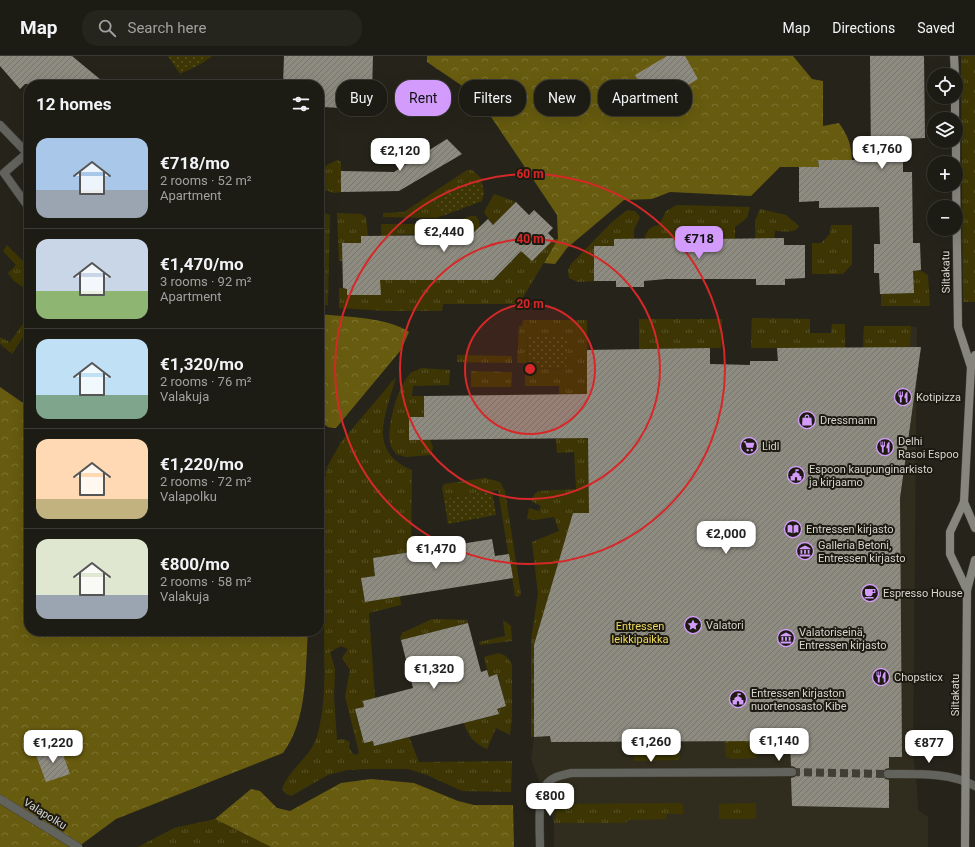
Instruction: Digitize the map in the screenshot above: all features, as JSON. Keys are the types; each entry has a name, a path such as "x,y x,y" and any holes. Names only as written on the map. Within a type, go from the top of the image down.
{"street":[{"path":"954,56 955,68"},
{"path":"0,125 24,150"},
{"path":"24,157 2,175 24,202"},
{"name":"Siltakatu","path":"956,192 958,327 971,367"},
{"name":"Siltakatu","path":"967,590 950,554 950,532 964,502 971,367 975,355"},
{"name":"Siltakatu","path":"964,502 975,528"},
{"name":"Siltakatu","path":"965,847 971,780 967,590 975,560"},
{"path":"540,847 541,801 546,785 557,776 571,773 792,772"},
{"path":"888,774 929,774 971,780 975,786"},
{"name":"Valapolku","path":"0,799 78,847"}],"shaded area":[{"path":"752,318 810,319 810,333 831,333 832,324 845,324 845,348 863,348 864,326 917,327 913,756 918,810 928,817 928,847 554,847 554,823 531,759 534,737 535,645 573,513 589,512 587,350 639,349 639,319 722,319 721,348 710,348 710,364 749,365 750,361 777,361 777,348 751,348"}],"green space":[{"path":"168,56 212,56 201,64 180,74"},
{"path":"427,56 793,56 812,79 823,81 823,126 839,123 850,143 852,166 818,160 819,167 780,167 751,196 670,192 652,199 624,200 567,248 555,264 544,263 558,239 557,215 490,116 526,116 526,80 459,80 459,84 427,62"},
{"path":"961,56 975,56 975,302 963,302 962,148 963,148 963,112 961,112 961,104 963,104 963,68 961,68"},
{"path":"337,160 341,162 341,192 334,193 324,190 324,166"},
{"path":"467,170 472,170 482,179 482,183 468,178 434,202 445,215 436,218 383,217 383,213 404,212"},
{"path":"468,178 482,183 484,193 482,201 445,215 434,202"},
{"path":"494,194 516,202 493,225 484,212"},
{"path":"677,205 750,207 747,218 735,227 735,239 714,239 714,233 685,233 685,238 644,240 649,230 659,225 666,211"},
{"path":"760,209 786,215 799,226 797,229 792,231 775,231 774,239 755,239 755,221"},
{"path":"627,210 635,211 640,217 634,230 634,239 614,239 614,246 594,246 594,281 578,282 569,278 568,270 571,264 611,223"},
{"path":"324,213 330,215 328,305 324,305"},
{"path":"337,213 361,214 366,217 368,236 361,236 361,243 346,261 339,261"},
{"path":"476,216 480,227 471,235 458,235 456,224 458,220"},
{"path":"381,224 449,224 448,235 430,243 430,234 392,235 392,242 382,242"},
{"path":"831,225 852,225 852,264 843,274 812,274 812,243 821,243 830,234"},
{"path":"554,239 558,239 519,304 443,304 442,311 387,311 339,308 339,288 347,289 347,295 380,295 380,280 493,280 521,251 532,261"},
{"path":"7,245 24,262 24,288 14,281 8,273 16,265 3,251"},
{"path":"913,271 921,271 928,275 930,306 881,306 881,294 913,293"},
{"path":"324,314 354,317 389,323 409,332 401,350 336,428 325,425"},
{"path":"752,318 810,319 810,333 831,333 832,324 845,324 845,348 751,348"},
{"path":"639,319 722,319 721,348 639,349"},
{"path":"523,320 587,320 589,513 573,513 535,645 534,737 531,737 531,640 538,594 532,542 559,531 554,517 535,520 527,519 529,508 539,511 541,506 531,501 538,491 576,489 574,452 557,453 556,439 574,438 574,413 559,395 559,386 525,386 525,371 527,368 566,369 528,336 527,363 517,363 519,326 522,326"},
{"path":"24,322 24,336 12,354 0,344 0,337 10,342"},
{"path":"864,326 911,326 910,347 863,348"},
{"path":"528,336 567,337 566,369 527,368"},
{"path":"457,355 512,356 512,363 457,362"},
{"path":"421,368 450,370 449,385 413,386 412,396 424,396 424,417 409,417 409,440 430,440 433,447 431,455 406,457 396,454 391,446 391,418 402,386 412,372"},
{"path":"471,371 512,372 511,387 471,387"},
{"path":"396,377 385,418 383,430 384,442 389,453 398,462 412,470 411,552 373,558 375,576 361,578 365,602 400,595 401,605 369,613 375,698 363,701 364,707 355,710 364,743 373,741 375,746 409,737 419,762 512,761 511,792 462,791 427,775 408,769 347,770 328,775 291,796 286,794 282,789 285,782 314,743 320,723 324,697 324,486 327,467 341,442","holes":["341,646 348,649 342,658 350,670 345,696 359,753 356,755 352,753 349,747 350,742 343,739 337,740 334,697 335,669 330,652"]},
{"path":"0,387 24,404 24,636 308,636 304,694 301,710 291,740 283,753 116,819 78,847 0,847"},
{"path":"485,478 500,482 505,491 521,594 518,597 515,596 498,490 444,499 442,488 444,484"},
{"path":"492,491 496,515 448,524 444,499"},
{"path":"432,619 468,620 468,623 401,640 400,638 402,633"},
{"path":"503,620 511,626 512,641 480,645 479,642 505,636"},
{"path":"499,653 506,656 512,664 512,716 510,735 496,728 487,749 472,739 467,732 464,723 498,714 497,709 506,706 498,675 489,677 484,657"},
{"path":"725,741 759,741 756,758 731,759 726,757"},
{"path":"634,742 680,742 680,759 634,761"},
{"path":"371,779 414,783 458,801 474,805 513,805 514,847 271,847 215,819 251,789 260,791 277,808 290,811 341,783"},
{"path":"680,803 683,805 683,814 667,814 666,819 627,820 626,823 554,823 558,804"},
{"path":"756,803 756,819 719,819 719,804"},
{"path":"215,819 271,847 138,847 174,828"}],"building":[{"path":"0,56 72,56 101,80 24,80 24,85 20,89 0,66"},
{"path":"284,56 373,56 372,80 336,80 336,108 324,107 324,80 283,80"},
{"path":"667,56 685,56 698,79 692,83 692,80 638,80 635,75"},
{"path":"870,56 924,56 925,138 903,139 903,172 912,172 913,243 920,243 921,270 913,271 914,293 880,294 879,273 874,273 874,244 880,244 879,207 819,208 819,201 799,202 799,167 819,167 818,160 871,160"},
{"path":"447,139 462,154 399,191 341,192 341,171 394,172"},
{"path":"516,202 529,215 534,210 553,228 548,233 554,239 532,261 521,251 493,280 380,280 381,295 347,295 347,289 343,288 342,243 361,243 361,236 471,235 488,219 493,225"},
{"path":"684,233 714,233 714,239 784,238 784,245 805,245 805,278 785,279 785,285 756,285 756,279 666,279 644,281 644,287 616,287 616,281 594,281 594,246 614,246 614,239 685,238"},
{"path":"921,347 900,498 902,757 889,757 889,768 885,769 883,774 885,779 889,780 889,808 792,806 791,778 795,777 797,772 795,767 791,766 790,741 551,742 550,736 534,737 534,645 573,513 589,513 588,438 409,440 409,417 424,417 424,396 587,394 587,350 710,348 710,364 750,365 750,361 778,361 777,348"},
{"path":"492,539 495,556 509,554 513,578 365,602 361,578 375,576 373,558"},
{"path":"468,623 481,672 487,670 489,677 497,674 506,706 497,709 499,714 374,746 373,741 364,743 355,709 364,707 363,701 413,688 401,640"},
{"path":"60,746 70,774 46,782 36,755"}],"waterway":[{"path":"324,367 351,394"}],"tunnel":[{"path":"792,772 888,774"}],"place":[{"name":"Kotipizza","path":"903,397"},
{"name":"Dressmann","path":"807,420"},
{"name":"Lidl","path":"749,446"},
{"name":"Delhi Rasoi Espoo","path":"885,447"},
{"name":"Espoon kaupunginarkisto ja kirjaamo","path":"796,475"},
{"name":"Entressen kirjasto","path":"793,529"},
{"name":"Galleria Betoni, Entressen kirjasto","path":"805,551"},
{"name":"Espresso House","path":"870,593"},
{"name":"Valatori","path":"693,625"},
{"name":"Valatoriseinä, Entressen kirjasto","path":"786,638"},
{"name":"Chopsticx","path":"881,677"},
{"name":"Entressen kirjaston nuortenosasto Kibe","path":"738,699"}],"park label":[{"name":"Entressen leikkipaikka","path":"640,632"}]}
